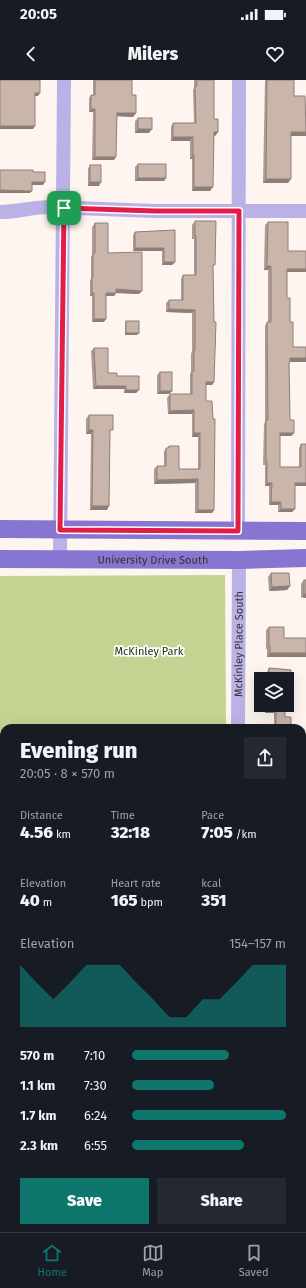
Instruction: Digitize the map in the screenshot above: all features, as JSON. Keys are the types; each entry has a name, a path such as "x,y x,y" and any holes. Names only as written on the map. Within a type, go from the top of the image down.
{"main road":[{"path":"0,530 306,531"},
{"name":"University Drive South","path":"0,559 238,560 306,558"}],"street":[{"path":"60,560 64,80"},
{"path":"238,531 239,80"},
{"path":"0,212 16,211 35,207 155,211 306,211"},
{"name":"McKinley Place South","path":"238,560 238,724"}],"green space":[{"name":"McKinley Park","path":"225,575 226,724 0,724 0,576"}],"building":[{"path":"0,80 40,80 40,93 35,93 35,126 0,126"},
{"path":"95,80 132,80 132,95 136,95 136,113 117,113 116,157 95,157 95,109 91,109 91,95 95,95"},
{"path":"197,80 214,80 214,119 218,119 218,132 214,132 213,187 194,187 193,137 173,137 173,123 196,123 195,86 197,86"},
{"path":"267,80 294,80 294,96 305,96 306,132 291,132 291,179 266,179"},
{"path":"138,118 152,118 152,129 138,129"},
{"path":"138,164 166,164 166,178 138,178"},
{"path":"90,165 101,165 101,182 90,182"},
{"path":"0,170 33,170 33,172 45,172 45,182 32,182 32,191 0,190"},
{"path":"195,221 216,221 215,265 213,265 214,322 216,322 214,382 206,382 206,401 212,401 213,419 215,419 214,510 198,510 198,479 157,480 157,466 166,466 166,448 169,448 169,446 179,446 179,469 200,469 200,433 194,433 194,410 170,411 170,394 192,394 192,371 194,371 195,350 195,310 169,309 169,300 183,300 183,275 196,275"},
{"path":"268,222 288,222 288,251 306,251 306,269 287,269 287,298 290,298 290,322 293,322 293,347 306,347 306,358 290,358 290,420 294,420 294,433 280,433 280,467 301,467 301,444 306,444 306,483 295,483 295,509 281,509 281,502 271,502 272,483 267,483 267,322 271,322 271,266 267,266"},
{"path":"95,223 108,223 108,253 142,252 142,291 116,289 116,293 106,293 106,319 94,319 94,293 92,293 92,277 93,253 95,253"},
{"path":"175,230 175,262 164,262 164,248 135,248 135,232"},
{"path":"126,321 139,321 139,333 126,333"},
{"path":"94,348 108,348 108,373 117,373 117,376 139,376 139,390 126,390 126,386 96,386"},
{"path":"160,372 172,372 172,391 160,391"},
{"path":"89,415 113,415 113,430 110,430 109,506 92,506 93,430 89,430"},
{"path":"271,573 289,573 290,586 272,587"},
{"path":"304,580 306,580 306,594 304,594"},
{"path":"269,627 284,627 284,638 306,638 306,653 270,653"},
{"path":"269,668 291,670 291,672 269,672"},
{"path":"276,712 285,712 285,717 291,717 291,724 276,724"}],"route":[{"path":"64,208 155,211 239,211 238,531 60,530 64,208"}]}
